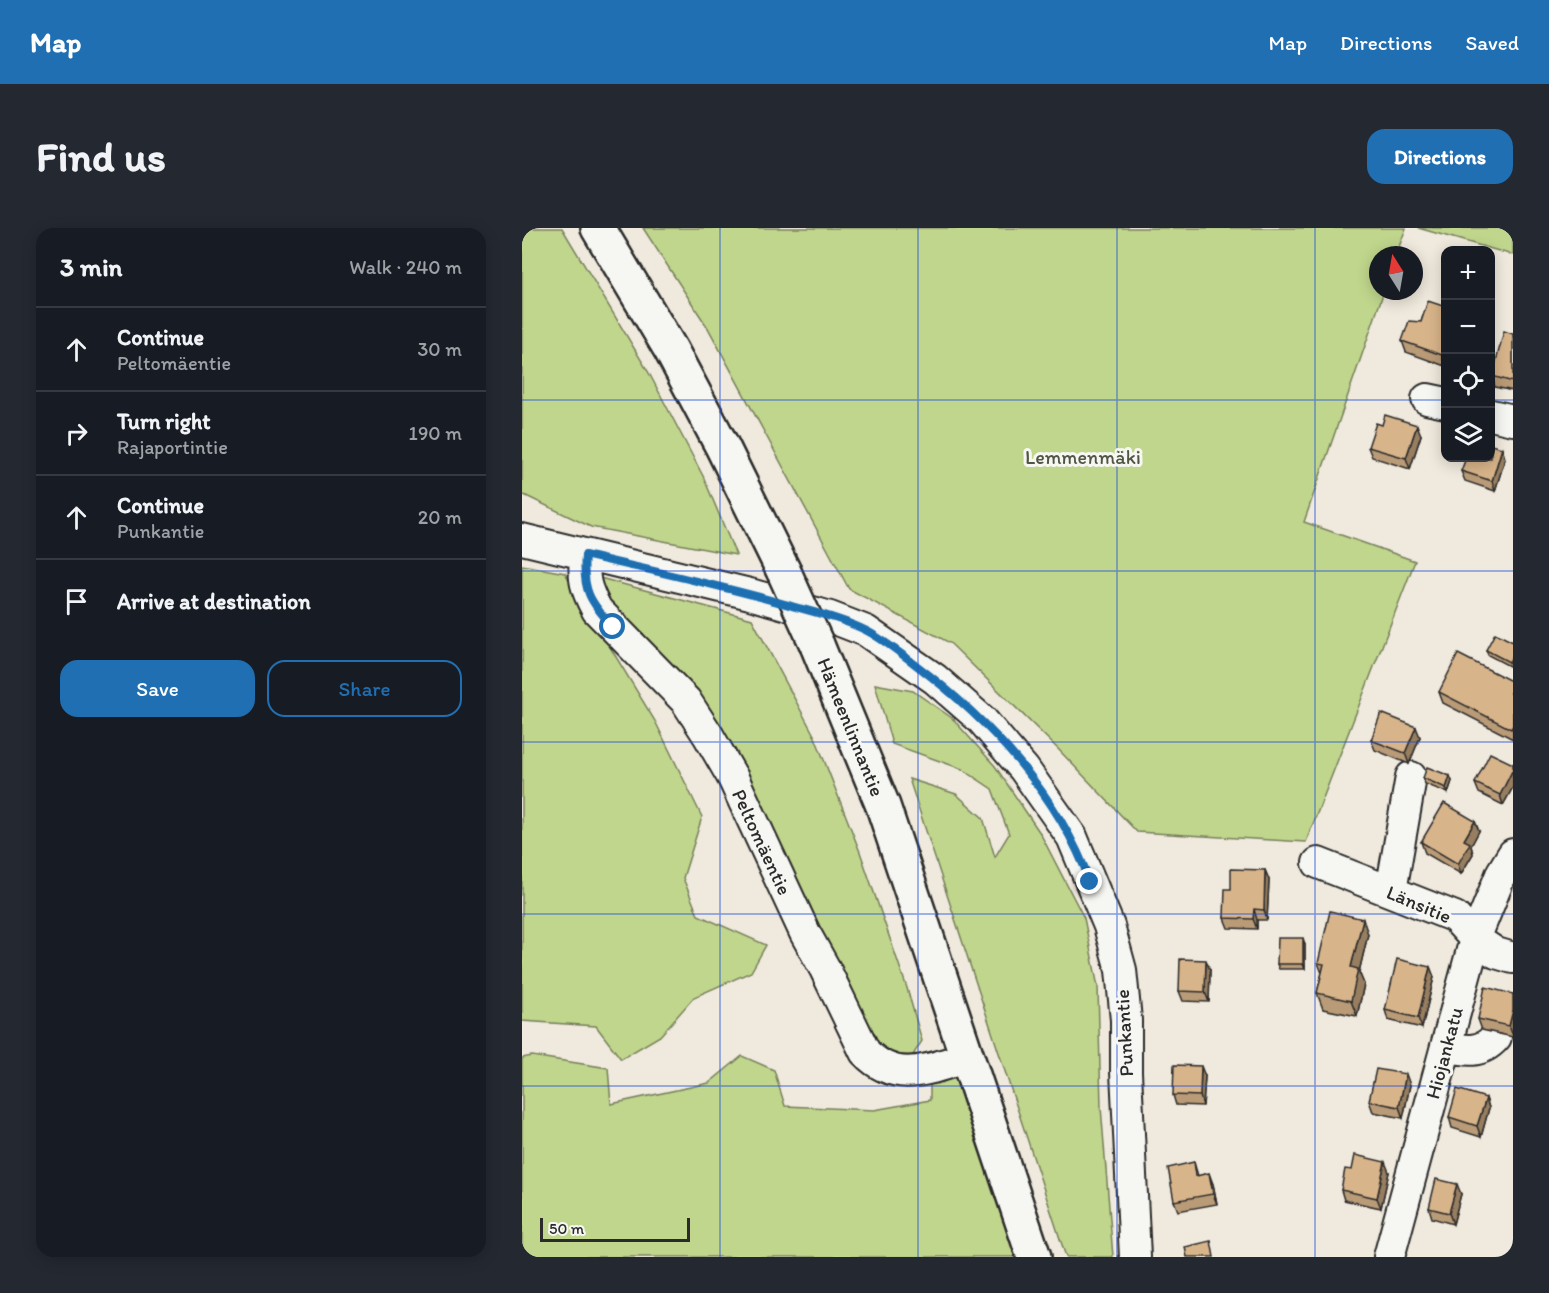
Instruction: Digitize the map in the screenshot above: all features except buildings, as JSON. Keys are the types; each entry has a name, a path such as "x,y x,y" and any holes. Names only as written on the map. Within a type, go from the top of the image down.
{"main road":[{"name":"Hämeenlinnantie","path":"598,228 671,350 722,446 817,645 883,806 1034,1257"}],"street":[{"path":"1495,416 1513,420"},
{"name":"Punkantie","path":"522,539 750,594 830,617 866,631 935,679 982,720 1024,769 1072,837 1109,926 1121,970 1126,1020 1126,1072 1135,1257"},
{"name":"Peltomäentie","path":"585,555 583,577 597,609 686,701 733,778 805,933 865,1052 875,1063 887,1069 902,1072 918,1072 968,1057"},
{"path":"1391,891 1411,777"},
{"name":"Hiojankatu","path":"1389,1257 1446,1046 1450,987 1475,939 1502,873 1513,854"},
{"name":"Länsitie","path":"1318,862 1455,917 1475,939 1496,953 1513,958"},
{"path":"1446,1046 1473,1050 1489,1045 1496,1037"}],"green space":[{"path":"522,228 562,228 649,373 703,476 736,555 591,527 522,494"},
{"name":"Lemmenmäki","path":"643,228 1406,228 1399,246 1369,246 1369,300 1381,300 1304,522 1415,561 1306,842 1137,832 1059,750 950,643 849,589 708,328"},
{"path":"1418,228 1513,228 1513,255 1495,250 1495,246 1481,246"},
{"path":"522,565 565,573 655,721 702,817 683,878 698,915 766,945 751,972 694,997 660,1036 621,1059 596,1026 522,1021"},
{"path":"600,578 752,619 815,737 860,852 907,988 922,1041 913,1055 897,1055 866,1038 817,931 599,593"},
{"path":"875,684 913,691 952,718 995,766 1040,833 1084,918 1098,987 1101,1107 1113,1257 1066,1257 909,779 956,794 983,818 995,857 1009,834 992,789 962,769 892,744"},
{"path":"532,1056 608,1068 611,1104 709,1083 742,1056 774,1070 785,1106 874,1110 930,1100 930,1082 958,1076 1018,1257 522,1257 522,1058"}],"route":[{"path":"613,627 597,609 589,595 583,577 585,555 750,594 830,617 866,631 935,679 982,720 1024,769 1062,820 1072,837 1090,882"}]}
